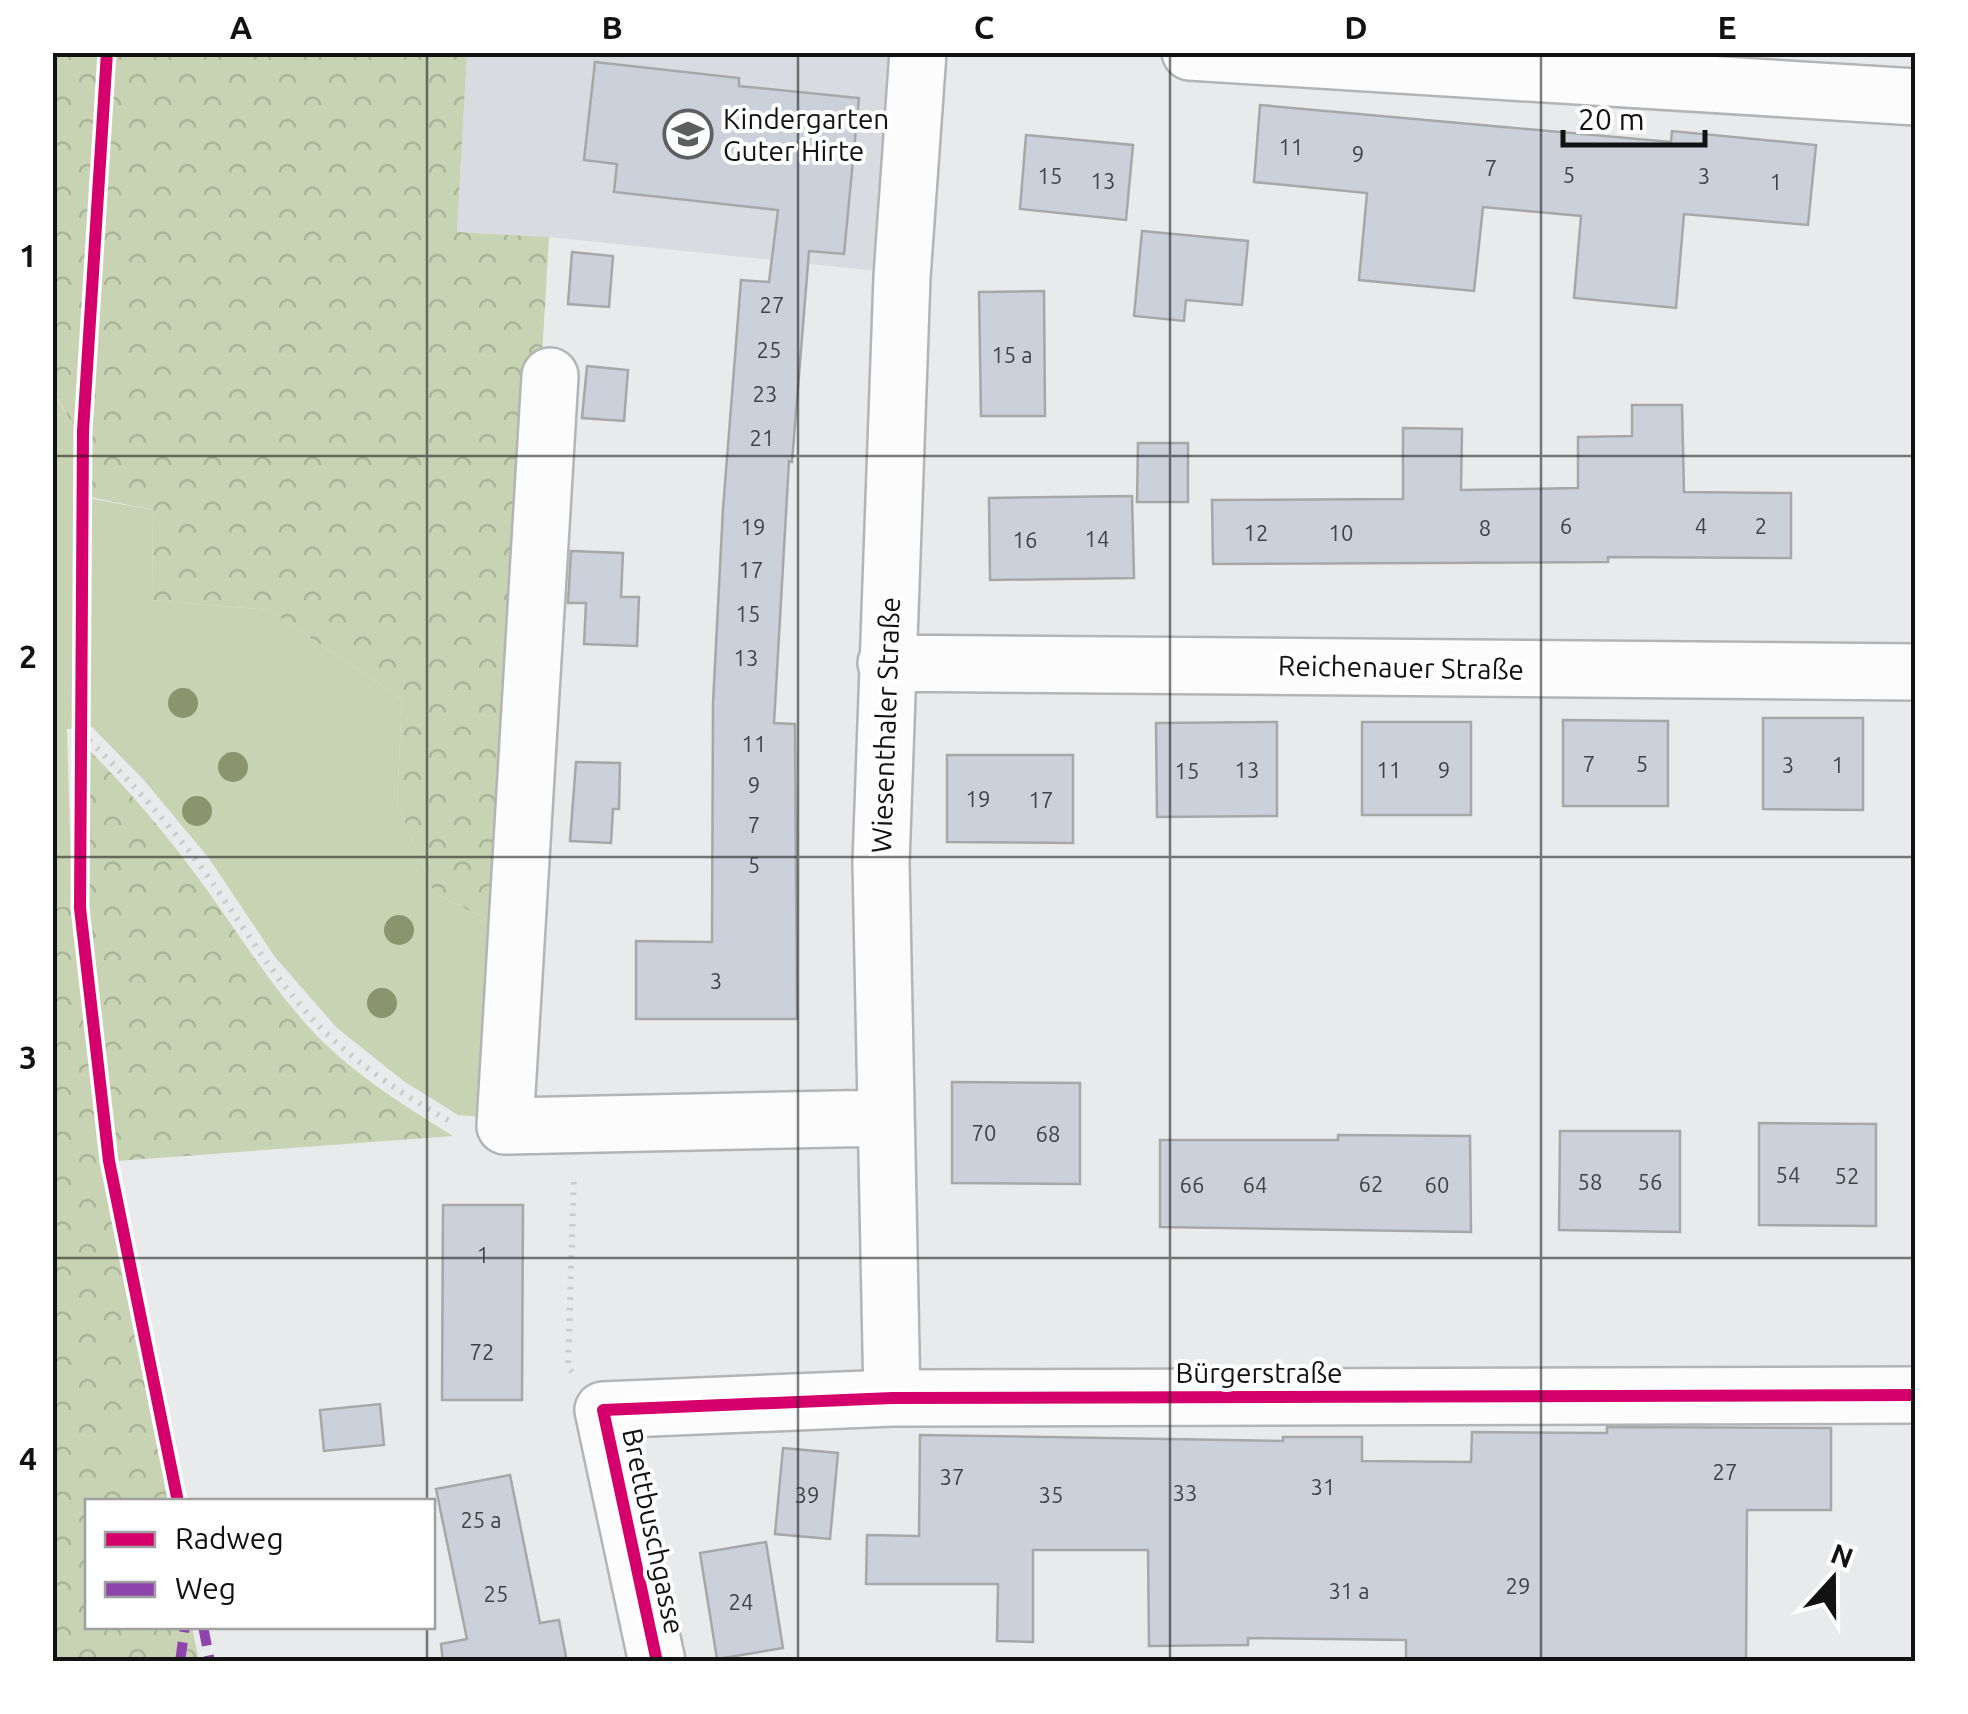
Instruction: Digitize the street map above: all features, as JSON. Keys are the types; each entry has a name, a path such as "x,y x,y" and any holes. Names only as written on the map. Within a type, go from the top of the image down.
{"street":[{"name":"Wiesenthaler Straße","path":"892,1398 881,863 902,276 918,52"},
{"path":"1190,52 1916,97"},
{"path":"550,376 505,1126 884,1118"},
{"name":"Reichenauer Straße","path":"886,663 1916,672"},
{"name":"Bürgerstraße","path":"603,1410 892,1398 1916,1395"},
{"name":"Brettbuschgasse","path":"603,1410 657,1662"}],"path":[{"path":"82,733 135,784 199,865 266,964 327,1034 400,1092 459,1126 505,1126"},
{"path":"576,1125 568,1366 603,1410"}],"shaded area":[{"path":"467,53 908,53 887,272 549,237 457,232"}],"green space":[{"path":"53,53 467,53 457,232 549,237 508,930 434,893 397,803 402,699 269,610 152,600 153,510 90,497 90,432 75,429 53,391"},
{"path":"52,391 75,429 76,496 153,510 152,600 269,610 402,699 397,803 434,893 508,930 496,1118 458,1115 405,1082 337,1028 275,957 208,857 143,779 92,727 67,729 72,907 53,906"},
{"path":"88,749 168,839 271,981 323,1042 369,1081 453,1136 117,1161 86,909"},
{"path":"52,906 72,907 101,1164 168,1499 85,1499 85,1629 192,1629 199,1661 53,1661"}],"building":[{"path":"595,62 739,78 739,86 859,98 844,254 809,251 792,462 789,461 774,723 795,724 797,1019 636,1019 636,941 712,942 713,703 741,280 769,282 778,210 614,192 617,164 584,160"},
{"path":"1260,105 1671,142 1672,131 1816,145 1808,225 1684,214 1676,308 1574,298 1581,216 1483,207 1474,291 1359,280 1367,193 1254,182"},
{"path":"1026,135 1133,145 1126,220 1020,209"},
{"path":"1142,231 1248,241 1242,305 1186,300 1184,321 1134,316"},
{"path":"572,252 613,256 609,307 568,304"},
{"path":"1044,291 1045,416 981,416 979,292"},
{"path":"587,366 628,370 624,421 582,418"},
{"path":"1632,405 1682,405 1684,492 1791,493 1791,558 1213,564 1212,500 1403,499 1403,428 1462,429 1461,490 1578,488 1578,437 1632,436"},
{"path":"1138,443 1188,443 1188,502 1137,502"},
{"path":"1132,496 1134,578 990,580 989,498"},
{"path":"571,551 623,553 621,597 639,597 637,646 584,644 586,603 568,603"},
{"path":"1763,718 1863,718 1863,810 1763,809"},
{"path":"1563,720 1668,721 1668,806 1563,806"},
{"path":"1277,722 1277,816 1157,817 1156,723"},
{"path":"1362,722 1471,722 1471,815 1362,815"},
{"path":"947,755 1073,755 1073,843 947,842"},
{"path":"576,762 620,763 619,809 613,809 611,843 570,841"},
{"path":"952,1082 1080,1083 1080,1184 952,1183"},
{"path":"1759,1123 1876,1124 1876,1226 1759,1225"},
{"path":"1560,1131 1680,1131 1680,1232 1559,1230"},
{"path":"1338,1135 1470,1136 1471,1232 1160,1227 1160,1140 1338,1140"},
{"path":"443,1205 523,1205 522,1400 442,1400"},
{"path":"380,1404 384,1445 324,1451 320,1410"},
{"path":"1607,1427 1831,1428 1831,1510 1747,1510 1746,1662 1406,1662 1406,1640 1248,1638 1248,1645 1149,1646 1148,1550 1033,1550 1033,1642 997,1641 998,1584 866,1584 867,1535 919,1536 920,1435 1283,1441 1283,1437 1362,1437 1362,1461 1471,1462 1472,1432 1607,1433"},
{"path":"783,1448 838,1453 830,1539 775,1534"},
{"path":"510,1475 540,1623 559,1620 567,1662 443,1662 441,1644 467,1639 436,1489"},
{"path":"766,1542 783,1648 717,1659 700,1553"}],"marked path":[{"path":"180,1662 185,1629"},
{"path":"204,1629 210,1662"}],"cycle path":[{"path":"107,52 83,431 80,908 109,1161 177,1499"},
{"path":"657,1662 603,1410 892,1398 1916,1395"}],"place":[{"name":"Kindergarten Guter Hirte","path":"688,134"}]}
